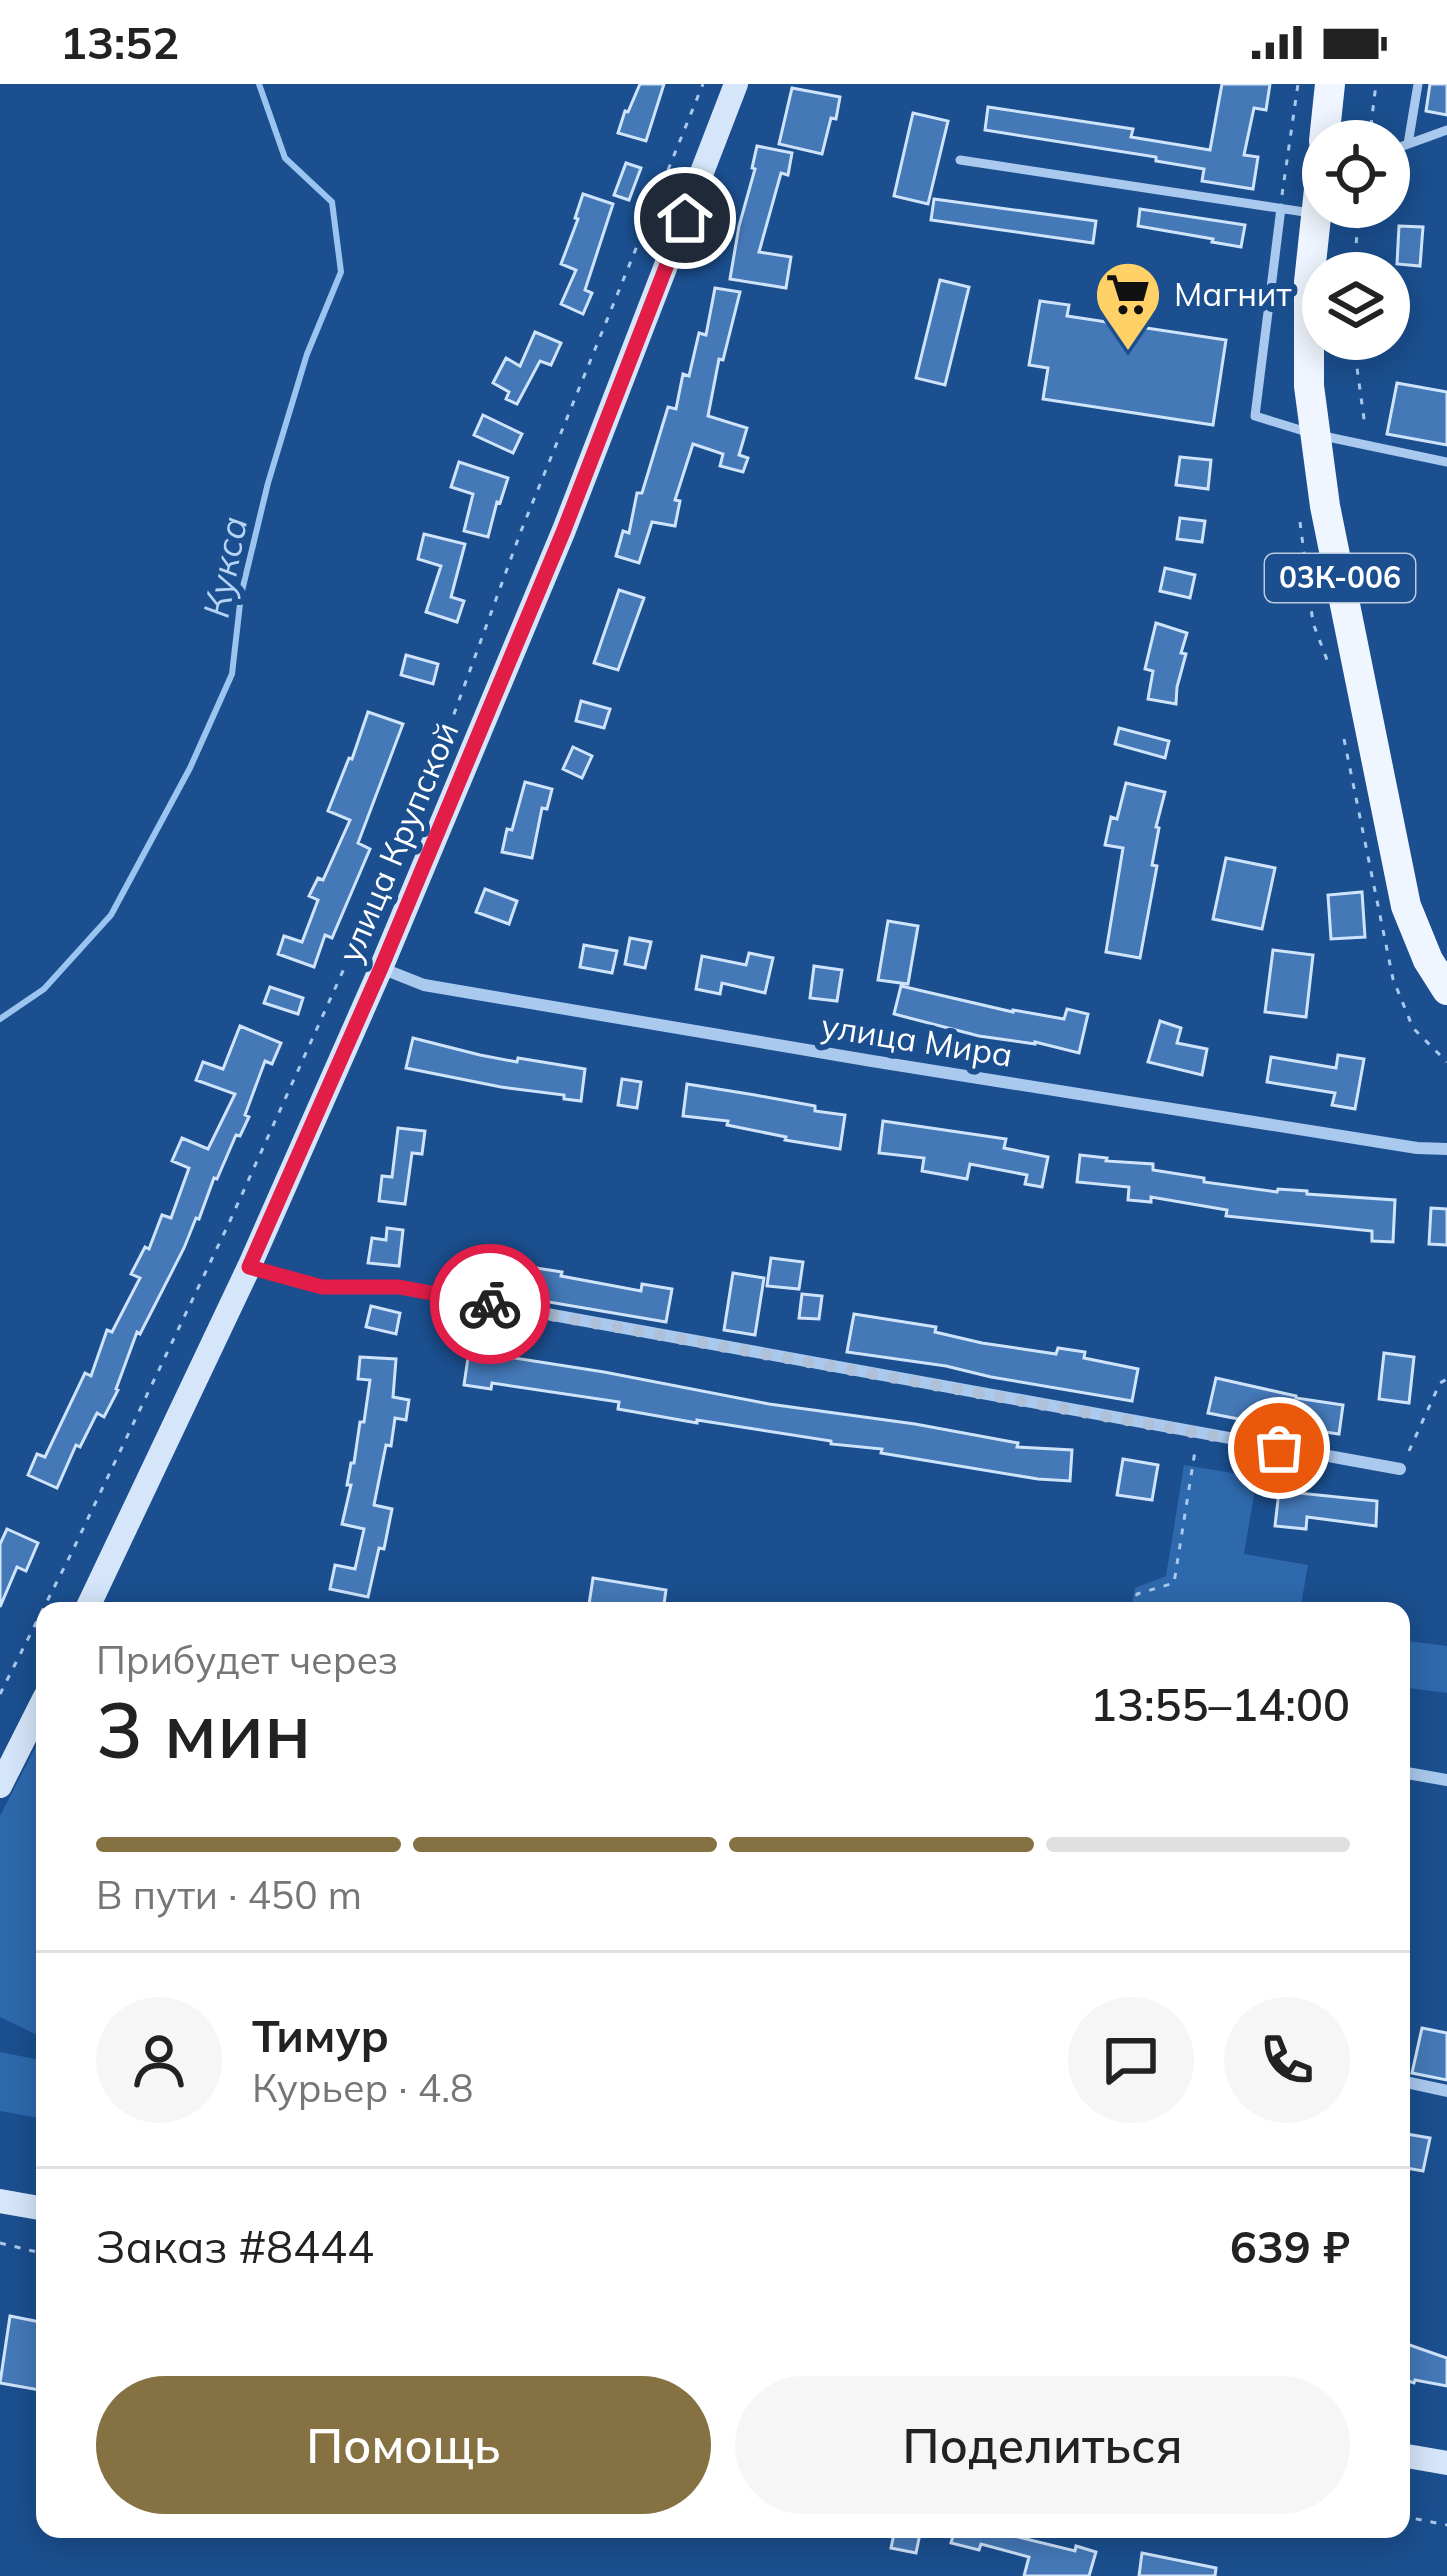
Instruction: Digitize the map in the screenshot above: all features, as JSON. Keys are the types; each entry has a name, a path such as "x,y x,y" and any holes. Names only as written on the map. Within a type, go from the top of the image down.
{"main road":[{"path":"1326,120 1330,84"},
{"name":"03К-006","path":"1315,228 1309,282 1309,386 1324,506 1406,906 1428,960 1447,990"}],"street":[{"name":"улица Крупской","path":"90,1602 249,1267 381,968 564,530 736,84"},
{"name":"улица Мира","path":"381,968 424,985 1009,1083 1447,1149"},
{"path":"249,1267 322,1287 399,1287 1400,1469"},
{"path":"0,1786 36,1715"},
{"path":"1410,1774 1447,1780"},
{"path":"1410,2083 1447,2091"},
{"path":"0,2201 36,2207"},
{"path":"1410,2457 1447,2463"}],"lane":[{"path":"1410,132 1418,84"},
{"path":"1410,143 1447,130"},
{"path":"960,160 1280,208 1302,194"},
{"path":"1280,208 1255,416 1316,435 1447,462"}],"path":[{"path":"46,1602 230,1223 432,775 521,531 703,84"},
{"path":"1280,208 1298,84"},
{"path":"1372,120 1376,84"},
{"path":"1356,360 1368,446"},
{"path":"1400,1469 1440,1383 1447,1379"},
{"path":"1136,1602 1137,1594 1174,1583 1198,1433"},
{"path":"0,1694 36,1622"},
{"path":"0,2243 36,2252"},
{"path":"1410,2518 1447,2525"}],"shaded area":[{"path":"1184,1465 1257,1477 1244,1554 1308,1565 1302,1602 1133,1602 1135,1588 1166,1576"},
{"path":"1410,1641 1447,1646 1447,1693 1410,1688"},
{"path":"36,1746 36,2035 0,2017 0,1816"},
{"path":"0,2052 36,2059 36,2117 0,2111"}],"building":[{"path":"640,84 664,84 646,141 618,133"},
{"path":"1222,84 1270,84 1266,110 1254,108 1244,155 1258,157 1253,189 1202,181 1204,169 1156,161 1156,157 985,130 988,107 1133,129 1131,137 1210,150"},
{"path":"1430,84 1447,84 1447,115 1426,111"},
{"path":"792,88 840,97 822,154 779,144"},
{"path":"913,113 948,121 928,204 894,196"},
{"path":"757,146 792,153 788,175 781,173 759,252 791,257 786,288 730,279"},
{"path":"626,163 641,168 629,200 614,195"},
{"path":"583,194 613,204 585,290 592,293 583,314 561,304 576,270 561,264"},
{"path":"934,199 1096,221 1093,243 931,220"},
{"path":"1140,209 1245,225 1241,247 1138,226"},
{"path":"1423,227 1420,266 1410,265 1410,252 1398,252 1399,228"},
{"path":"940,280 969,287 945,385 916,378"},
{"path":"715,288 740,292 708,416 747,428 739,455 748,458 743,472 720,466 723,454 693,444 675,500 680,501 675,526 652,522 639,563 616,556 623,531 629,533 637,493 642,493 668,407 676,409 699,333 706,335"},
{"name":"Магнит","path":"1040,301 1069,305 1067,316 1226,340 1213,425 1043,399 1048,368 1029,365"},
{"path":"535,332 561,343 551,365 540,361 517,404 506,399 509,392 493,383 506,358 520,366"},
{"path":"1397,383 1447,392 1447,445 1387,434"},
{"path":"483,415 522,434 513,453 474,435"},
{"path":"1180,457 1211,460 1208,489 1176,485"},
{"path":"459,462 508,478 488,537 464,531 473,494 451,487"},
{"path":"1180,518 1205,521 1202,542 1177,539"},
{"path":"424,534 465,544 451,597 464,601 457,622 426,612 441,566 418,559"},
{"path":"1165,568 1195,575 1190,598 1160,591"},
{"path":"619,590 644,598 618,670 594,663"},
{"path":"1156,623 1187,633 1176,704 1148,699 1153,671 1145,669"},
{"path":"406,655 438,664 433,684 401,675"},
{"path":"581,701 610,709 604,728 576,721"},
{"path":"368,712 403,724 358,843 370,849 332,938 325,935 314,967 278,954 284,936 302,942 318,900 309,896 318,878 323,880 350,820 328,811"},
{"path":"1119,728 1169,741 1165,758 1115,744"},
{"path":"573,747 592,756 582,778 563,769"},
{"path":"525,782 552,789 547,809 542,808 532,858 502,852"},
{"path":"1126,783 1165,792 1156,827 1152,865 1157,866 1140,958 1106,952 1123,848 1105,845"},
{"path":"1226,858 1275,868 1262,929 1213,919"},
{"path":"485,889 517,901 509,924 476,912"},
{"path":"1362,892 1365,937 1331,939 1328,895"},
{"path":"888,921 918,926 908,984 878,980"},
{"path":"630,938 651,942 645,968 625,964"},
{"path":"584,945 617,951 612,973 580,967"},
{"path":"1273,950 1313,955 1306,1017 1265,1012"},
{"path":"749,953 773,958 765,993 722,983 720,994 696,989 702,956 746,965"},
{"path":"814,966 842,970 837,1001 810,998"},
{"path":"901,986 1013,1012 1064,1019 1067,1009 1088,1014 1079,1053 979,1036 894,1014"},
{"path":"270,987 303,998 298,1014 264,1003"},
{"path":"1160,1021 1181,1028 1177,1043 1207,1049 1202,1075 1148,1062"},
{"path":"240,1026 281,1043 272,1064 265,1061 245,1115 249,1117 214,1178 199,1219 140,1334 137,1332 118,1390 104,1417 97,1413 80,1447 76,1445 57,1488 28,1475 37,1454 45,1457 85,1373 91,1376 107,1330 112,1332 140,1278 131,1274 145,1247 149,1249 162,1215 171,1218 189,1168 172,1161 182,1138 208,1149 235,1094 196,1080 203,1062 223,1069"},
{"path":"413,1038 517,1062 518,1058 585,1069 581,1101 406,1068"},
{"path":"1338,1055 1364,1059 1355,1109 1332,1105 1335,1093 1267,1082 1271,1057 1336,1068"},
{"path":"622,1079 641,1082 637,1108 618,1105"},
{"path":"687,1084 845,1115 840,1149 785,1140 727,1125 728,1121 683,1116"},
{"path":"883,1121 1006,1139 1004,1148 1048,1157 1042,1187 1025,1184 1027,1175 970,1164 967,1179 922,1171 924,1158 879,1153"},
{"path":"398,1128 425,1131 422,1154 412,1153 405,1204 379,1201 382,1176 392,1177"},
{"path":"1080,1155 1153,1164 1153,1170 1204,1178 1204,1182 1395,1200 1393,1242 1372,1241 1372,1231 1226,1216 1227,1210 1151,1197 1151,1202 1128,1200 1129,1187 1077,1182"},
{"path":"1431,1208 1447,1209 1447,1245 1429,1244"},
{"path":"387,1228 403,1230 399,1266 368,1263 372,1238 386,1240"},
{"path":"491,1250 518,1255 517,1265 562,1272 561,1276 641,1291 642,1284 672,1289 666,1322 484,1291"},
{"path":"771,1258 803,1262 799,1289 767,1286"},
{"path":"733,1273 764,1278 755,1335 724,1330"},
{"path":"802,1294 822,1296 819,1319 799,1318"},
{"path":"371,1306 400,1313 396,1334 366,1327"},
{"path":"854,1314 936,1327 935,1332 982,1343 1056,1354 1058,1348 1085,1352 1084,1358 1138,1369 1132,1401 847,1352"},
{"path":"469,1351 769,1404 915,1424 1018,1443 1017,1447 1072,1450 1070,1481 697,1423 618,1409 619,1402 492,1383 491,1389 464,1385"},
{"path":"1384,1353 1414,1357 1409,1403 1379,1399"},
{"path":"360,1357 396,1359 393,1397 409,1400 406,1420 395,1418 391,1446 386,1445 374,1505 392,1509 368,1597 330,1589 335,1565 355,1569 364,1529 342,1524 370,1380 358,1379"},
{"path":"1216,1378 1343,1405 1339,1434 1208,1413"},
{"path":"1123,1459 1158,1465 1152,1500 1117,1495"},
{"path":"1279,1491 1377,1501 1376,1526 1307,1517 1306,1529 1275,1526"},
{"path":"7,1529 38,1543 26,1571 17,1567 0,1607 0,1544"},
{"path":"593,1578 666,1590 664,1602 589,1602"},
{"path":"1422,2028 1447,2033 1447,2080 1412,2073"},
{"path":"1410,2135 1430,2138 1423,2171 1410,2169"},
{"path":"10,2316 36,2321 36,2389 0,2383"},
{"path":"1410,2345 1447,2358 1447,2386 1410,2382"},
{"path":"893,2538 919,2538 916,2553 891,2548"},
{"path":"952,2538 1022,2538 1096,2552 1089,2576 1024,2576 1029,2557 981,2544 979,2550 951,2543"},
{"path":"1142,2553 1216,2568 1215,2576 1139,2576"}],"waterway":[{"name":"Кукса","path":"0,1019 44,989 111,915 190,768 232,674 241,595 268,483 307,354 341,272 332,202 285,158 259,84"}],"way so far":[{"path":"490,1304 1279,1448"}],"place":[{"name":"Магнит","path":"1128,353"}],"route":[{"path":"490,1304 399,1287 322,1287 249,1267 381,968 564,530 685,218"}]}
